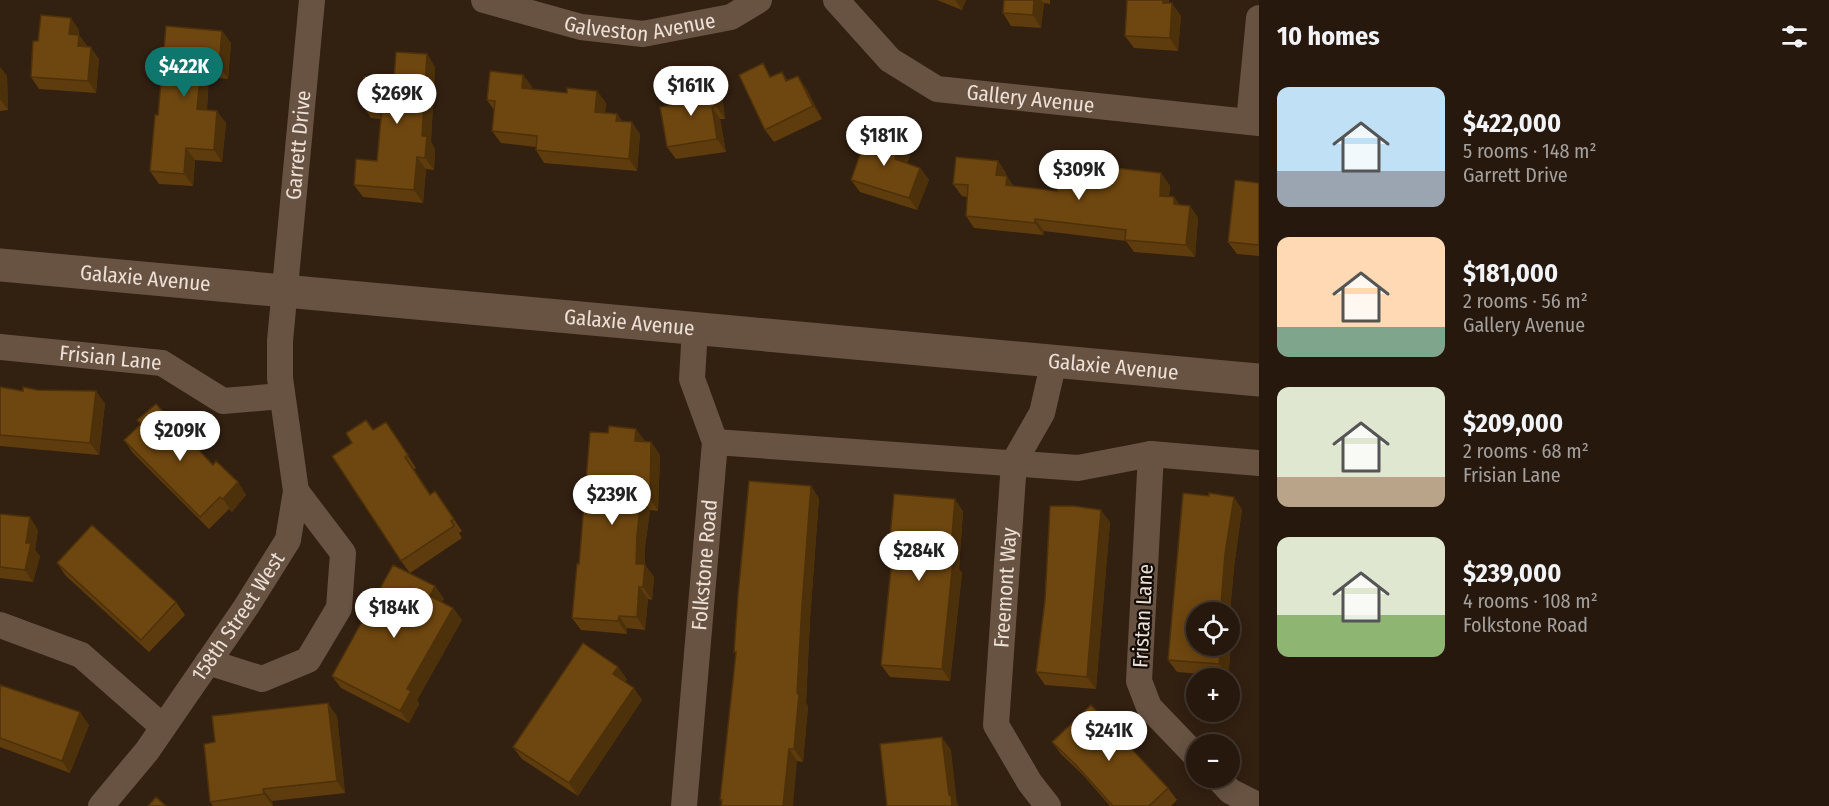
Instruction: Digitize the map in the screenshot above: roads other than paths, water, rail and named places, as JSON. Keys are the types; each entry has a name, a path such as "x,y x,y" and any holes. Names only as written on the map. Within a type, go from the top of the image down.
{"street":[{"name":"Garrett Drive","path":"283,290 312,0"},
{"name":"Galveston Avenue","path":"484,0 581,27 643,34 730,17 759,0"},
{"name":"Gallery Avenue","path":"836,0 890,60 937,89 1254,122"},
{"path":"1254,122 1259,18"},
{"name":"Galaxie Avenue","path":"0,265 1259,380"},
{"name":"158th Street West","path":"101,806 147,751 288,540 296,491 282,396 280,341 283,290"},
{"name":"Folkstone Road","path":"684,806 715,442 692,379 695,328"},
{"name":"Frisian Lane","path":"0,347 162,363 223,401 282,396"},
{"name":"Freemont Way","path":"1048,806 1030,783 996,725 1014,462 1041,413 1054,361"},
{"path":"715,442 1078,468 1151,454 1259,463"},
{"name":"Fristan Lane","path":"1151,454 1139,681 1149,707 1186,745"},
{"path":"208,662 262,679 308,660 339,608 343,553 296,491"},
{"path":"0,625 81,655 163,727"},
{"path":"1227,788 1259,806"}]}
